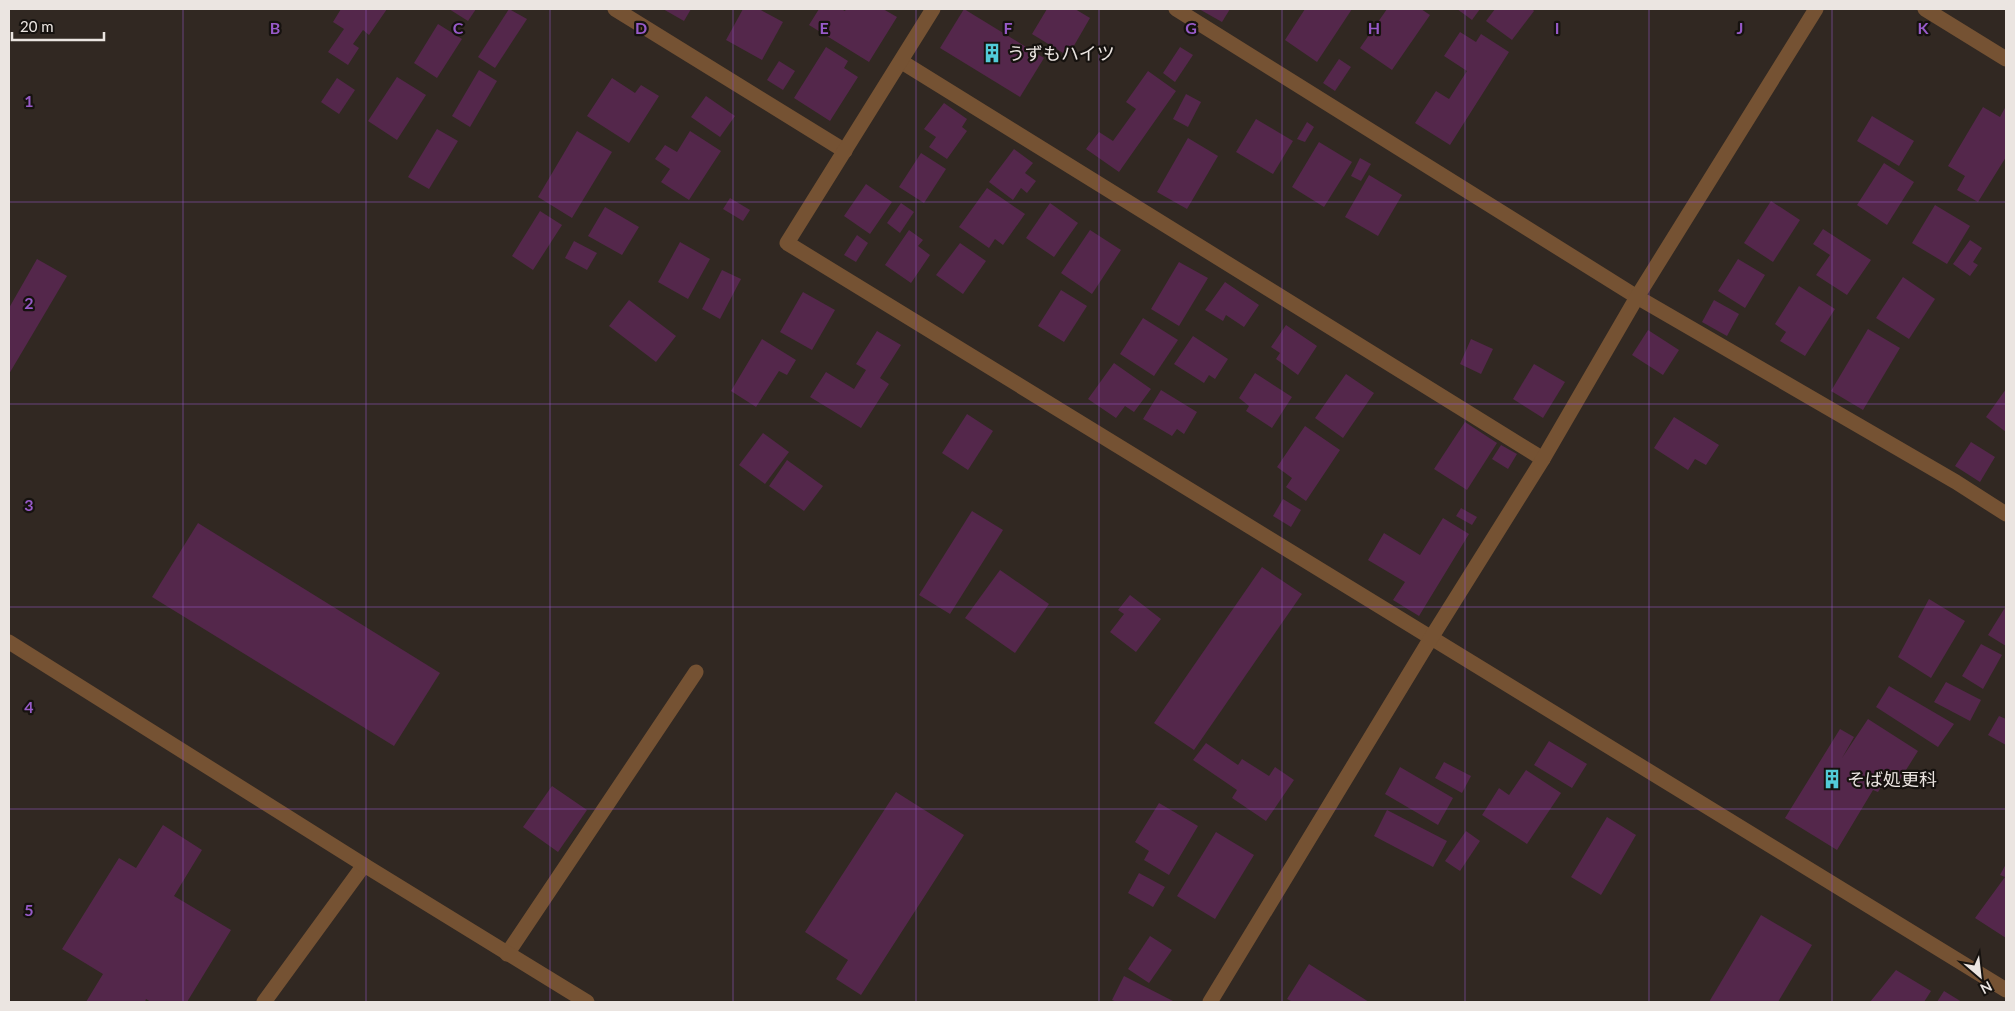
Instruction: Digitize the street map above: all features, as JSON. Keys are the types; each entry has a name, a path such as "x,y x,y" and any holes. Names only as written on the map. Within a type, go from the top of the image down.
{"street":[{"path":"615,9 845,151"},
{"path":"933,9 902,62 787,243 2006,990"},
{"path":"1176,9 1637,297 1956,482 2006,514"},
{"path":"1210,1002 1431,638 1543,459 1637,297 1816,9"},
{"path":"1925,9 2006,58"},
{"path":"902,62 1543,459"},
{"path":"9,642 364,866 587,1002"},
{"path":"508,954 696,672"},
{"path":"264,1002 364,866"}],"building":[{"path":"341,9 387,9 369,35 363,30 353,44 359,48 348,65 328,52 344,29 333,22"},
{"path":"449,9 476,9 468,21"},
{"path":"509,9 527,19 495,68 478,57"},
{"path":"663,9 691,9 684,21"},
{"path":"743,9 759,9 783,22 762,60 726,40"},
{"path":"819,9 841,9 845,11 846,9 883,9 897,17 869,62 809,25"},
{"name":"うずもハイツ","path":"964,9 1044,58 1020,97 940,48"},
{"path":"1047,9 1075,9 1090,18 1068,56 1032,34"},
{"path":"1199,9 1230,9 1222,22"},
{"path":"1305,9 1352,9 1317,62 1285,40"},
{"path":"1387,9 1421,9 1430,15 1392,70 1360,48"},
{"path":"1457,9 1480,9 1472,20"},
{"path":"1495,9 1532,9 1534,11 1512,40 1486,21"},
{"path":"438,24 462,39 437,78 414,63"},
{"path":"1460,32 1476,42 1481,34 1509,52 1450,145 1415,123 1436,91 1449,99 1467,71 1444,56"},
{"path":"826,47 848,61 844,68 858,77 830,121 794,98"},
{"path":"1180,47 1193,55 1175,82 1163,73"},
{"path":"1339,59 1351,67 1335,91 1323,83"},
{"path":"779,61 795,71 783,90 767,80"},
{"path":"479,70 497,81 470,127 452,116"},
{"path":"1148,71 1176,91 1119,172 1086,149 1099,132 1113,141 1136,109 1126,102"},
{"path":"397,77 426,95 397,140 368,121"},
{"path":"337,78 355,90 339,114 321,102"},
{"path":"612,78 635,93 641,85 659,96 629,143 587,116"},
{"path":"1186,94 1201,102 1188,127 1173,119"},
{"path":"706,96 735,116 720,137 691,117"},
{"path":"944,103 967,119 962,127 967,131 947,159 929,147 936,137 924,129"},
{"path":"2006,106 2006,157 1978,202 1957,190 1965,176 1948,166 1983,107 2000,117"},
{"path":"1872,116 1914,141 1899,166 1857,141"},
{"path":"1256,119 1293,141 1273,174 1236,152"},
{"path":"1307,122 1314,127 1305,142 1297,139"},
{"path":"437,129 458,141 429,189 408,177"},
{"path":"577,131 612,152 572,218 538,197"},
{"path":"690,131 721,151 689,200 661,182 670,169 655,159 665,145 677,152"},
{"path":"1188,138 1218,156 1187,209 1157,192"},
{"path":"1319,142 1352,162 1324,207 1292,187"},
{"path":"1014,149 1033,163 1025,173 1036,181 1027,193 1021,188 1013,200 989,182"},
{"path":"921,153 946,169 924,203 899,187"},
{"path":"1360,158 1371,164 1361,181 1351,176"},
{"path":"1884,163 1914,182 1887,225 1857,205"},
{"path":"1369,175 1402,195 1378,236 1345,217"},
{"path":"866,184 892,202 870,234 844,216"},
{"path":"987,188 1025,214 1003,245 995,239 989,248 959,227"},
{"path":"730,198 750,210 743,221 723,209"},
{"path":"1771,201 1800,220 1773,262 1744,243"},
{"path":"901,203 914,212 900,233 887,223"},
{"path":"1050,203 1078,223 1054,257 1026,238"},
{"path":"1935,205 1970,226 1947,264 1912,243"},
{"path":"605,207 639,227 622,255 588,236"},
{"path":"540,211 562,225 533,270 512,256"},
{"path":"1823,229 1871,260 1847,295 1816,275 1830,255 1813,244"},
{"path":"909,230 923,240 918,246 930,255 911,283 885,265"},
{"path":"1090,230 1121,250 1092,294 1061,273"},
{"path":"857,235 868,243 856,262 844,255"},
{"path":"1970,240 1982,248 1973,262 1978,265 1970,276 1953,264"},
{"path":"574,241 597,253 587,270 565,258"},
{"path":"680,242 710,259 688,299 658,282"},
{"path":"960,243 986,261 963,294 936,275"},
{"path":"37,259 67,276 9,374 9,308"},
{"path":"1738,259 1765,275 1745,308 1718,291"},
{"path":"1179,262 1208,278 1179,326 1151,309"},
{"path":"722,270 741,279 720,319 702,309"},
{"path":"1903,277 1935,299 1909,339 1876,318"},
{"path":"1225,282 1259,305 1244,327 1226,315 1223,321 1205,310"},
{"path":"1799,286 1835,309 1805,356 1780,341 1786,332 1775,324"},
{"path":"1061,290 1087,306 1064,342 1038,326"},
{"path":"803,292 835,310 812,350 780,332"},
{"path":"629,300 676,336 656,362 609,326"},
{"path":"1714,300 1739,314 1727,336 1702,322"},
{"path":"1143,318 1178,340 1154,376 1120,354"},
{"path":"1286,325 1317,346 1298,375 1276,359 1280,353 1271,347"},
{"path":"1868,329 1900,348 1863,410 1831,391"},
{"path":"1648,330 1679,350 1663,375 1632,355"},
{"path":"877,331 901,345 880,378 889,384 861,428 810,397 826,372 854,389 866,370 856,364"},
{"path":"1193,336 1228,359 1215,379 1209,375 1204,383 1174,364"},
{"path":"762,339 796,360 787,375 779,371 756,407 731,391"},
{"path":"1471,339 1493,349 1481,374 1460,364"},
{"path":"1114,363 1151,389 1134,412 1125,406 1116,418 1088,399"},
{"path":"1534,364 1565,382 1543,418 1513,399"},
{"path":"1255,373 1292,397 1272,428 1246,411 1249,406 1239,398"},
{"path":"1346,374 1374,393 1343,438 1315,418"},
{"path":"2006,389 2006,432 1986,417"},
{"path":"1161,390 1197,412 1184,434 1177,429 1172,436 1143,419"},
{"path":"967,414 993,431 968,470 942,453"},
{"path":"1674,417 1719,445 1706,465 1695,459 1688,470 1654,448"},
{"path":"1465,422 1497,443 1467,490 1434,469"},
{"path":"1305,426 1340,450 1306,501 1286,487 1292,478 1277,467"},
{"path":"763,433 789,452 765,484 739,465"},
{"path":"1971,442 1995,457 1980,482 1955,466"},
{"path":"1501,445 1517,454 1508,469 1492,459"},
{"path":"787,460 823,486 804,511 769,486"},
{"path":"1283,499 1301,510 1291,527 1273,516"},
{"path":"1461,508 1477,517 1472,525 1456,516"},
{"path":"972,511 1003,530 950,614 919,595"},
{"path":"1443,518 1469,534 1419,616 1393,600 1405,582 1368,560 1384,533 1420,555"},
{"path":"198,523 440,673 394,746 152,597"},
{"path":"1262,567 1302,594 1194,750 1154,723"},
{"path":"1000,570 1049,604 1015,653 965,618"},
{"path":"1130,595 1161,619 1136,652 1110,632 1124,614 1118,610"},
{"path":"1929,599 1965,621 1931,678 1898,657"},
{"path":"2006,606 2006,646 1988,635"},
{"path":"1981,644 2002,655 1983,689 1962,676"},
{"path":"1946,682 1981,700 1970,721 1934,702"},
{"path":"1889,686 1954,724 1938,747 1876,707"},
{"path":"1999,716 2006,719 2006,745 1988,735"},
{"path":"1868,719 1918,751 1894,789 1884,782 1878,792 1873,790 1837,850 1785,818 1840,729 1854,737 1842,758"},
{"path":"1549,741 1587,764 1572,788 1534,765"},
{"path":"1206,743 1238,765 1242,759 1269,776 1275,767 1294,780 1266,821 1232,798 1237,790 1193,760"},
{"path":"1444,762 1471,776 1462,793 1435,778"},
{"path":"1400,767 1453,798 1438,825 1385,794"},
{"path":"1526,770 1561,793 1527,844 1482,815 1499,788 1509,795"},
{"path":"552,786 587,810 558,852 523,827"},
{"path":"896,792 964,835 861,995 836,979 848,960 805,932"},
{"path":"1159,803 1198,826 1169,875 1144,860 1149,851 1135,842"},
{"path":"1387,810 1447,841 1433,867 1374,836"},
{"path":"1607,817 1636,835 1601,895 1571,877"},
{"path":"163,825 202,850 174,896 231,930 187,1002 151,1002 146,999 145,1002 86,1002 103,974 62,949 119,858 136,868"},
{"path":"1466,831 1480,841 1460,871 1445,861"},
{"path":"1216,832 1254,855 1215,919 1177,896"},
{"path":"2006,864 2006,938 1975,918 2005,877 2000,875"},
{"path":"1139,873 1165,887 1153,907 1128,893"},
{"path":"1761,915 1812,945 1778,1002 1709,1002"},
{"path":"1150,936 1172,950 1149,983 1128,969"},
{"path":"1309,964 1369,1002 1293,1002 1287,999"},
{"path":"1896,970 1931,991 1924,1002 1870,1002"},
{"path":"1124,976 1175,1002 1117,1002 1112,1000"},
{"path":"1944,991 1962,1002 1937,1002"}],"place":[{"name":"うずもハイツ","path":"992,53"},
{"name":"そば処更科","path":"1832,779"}]}
